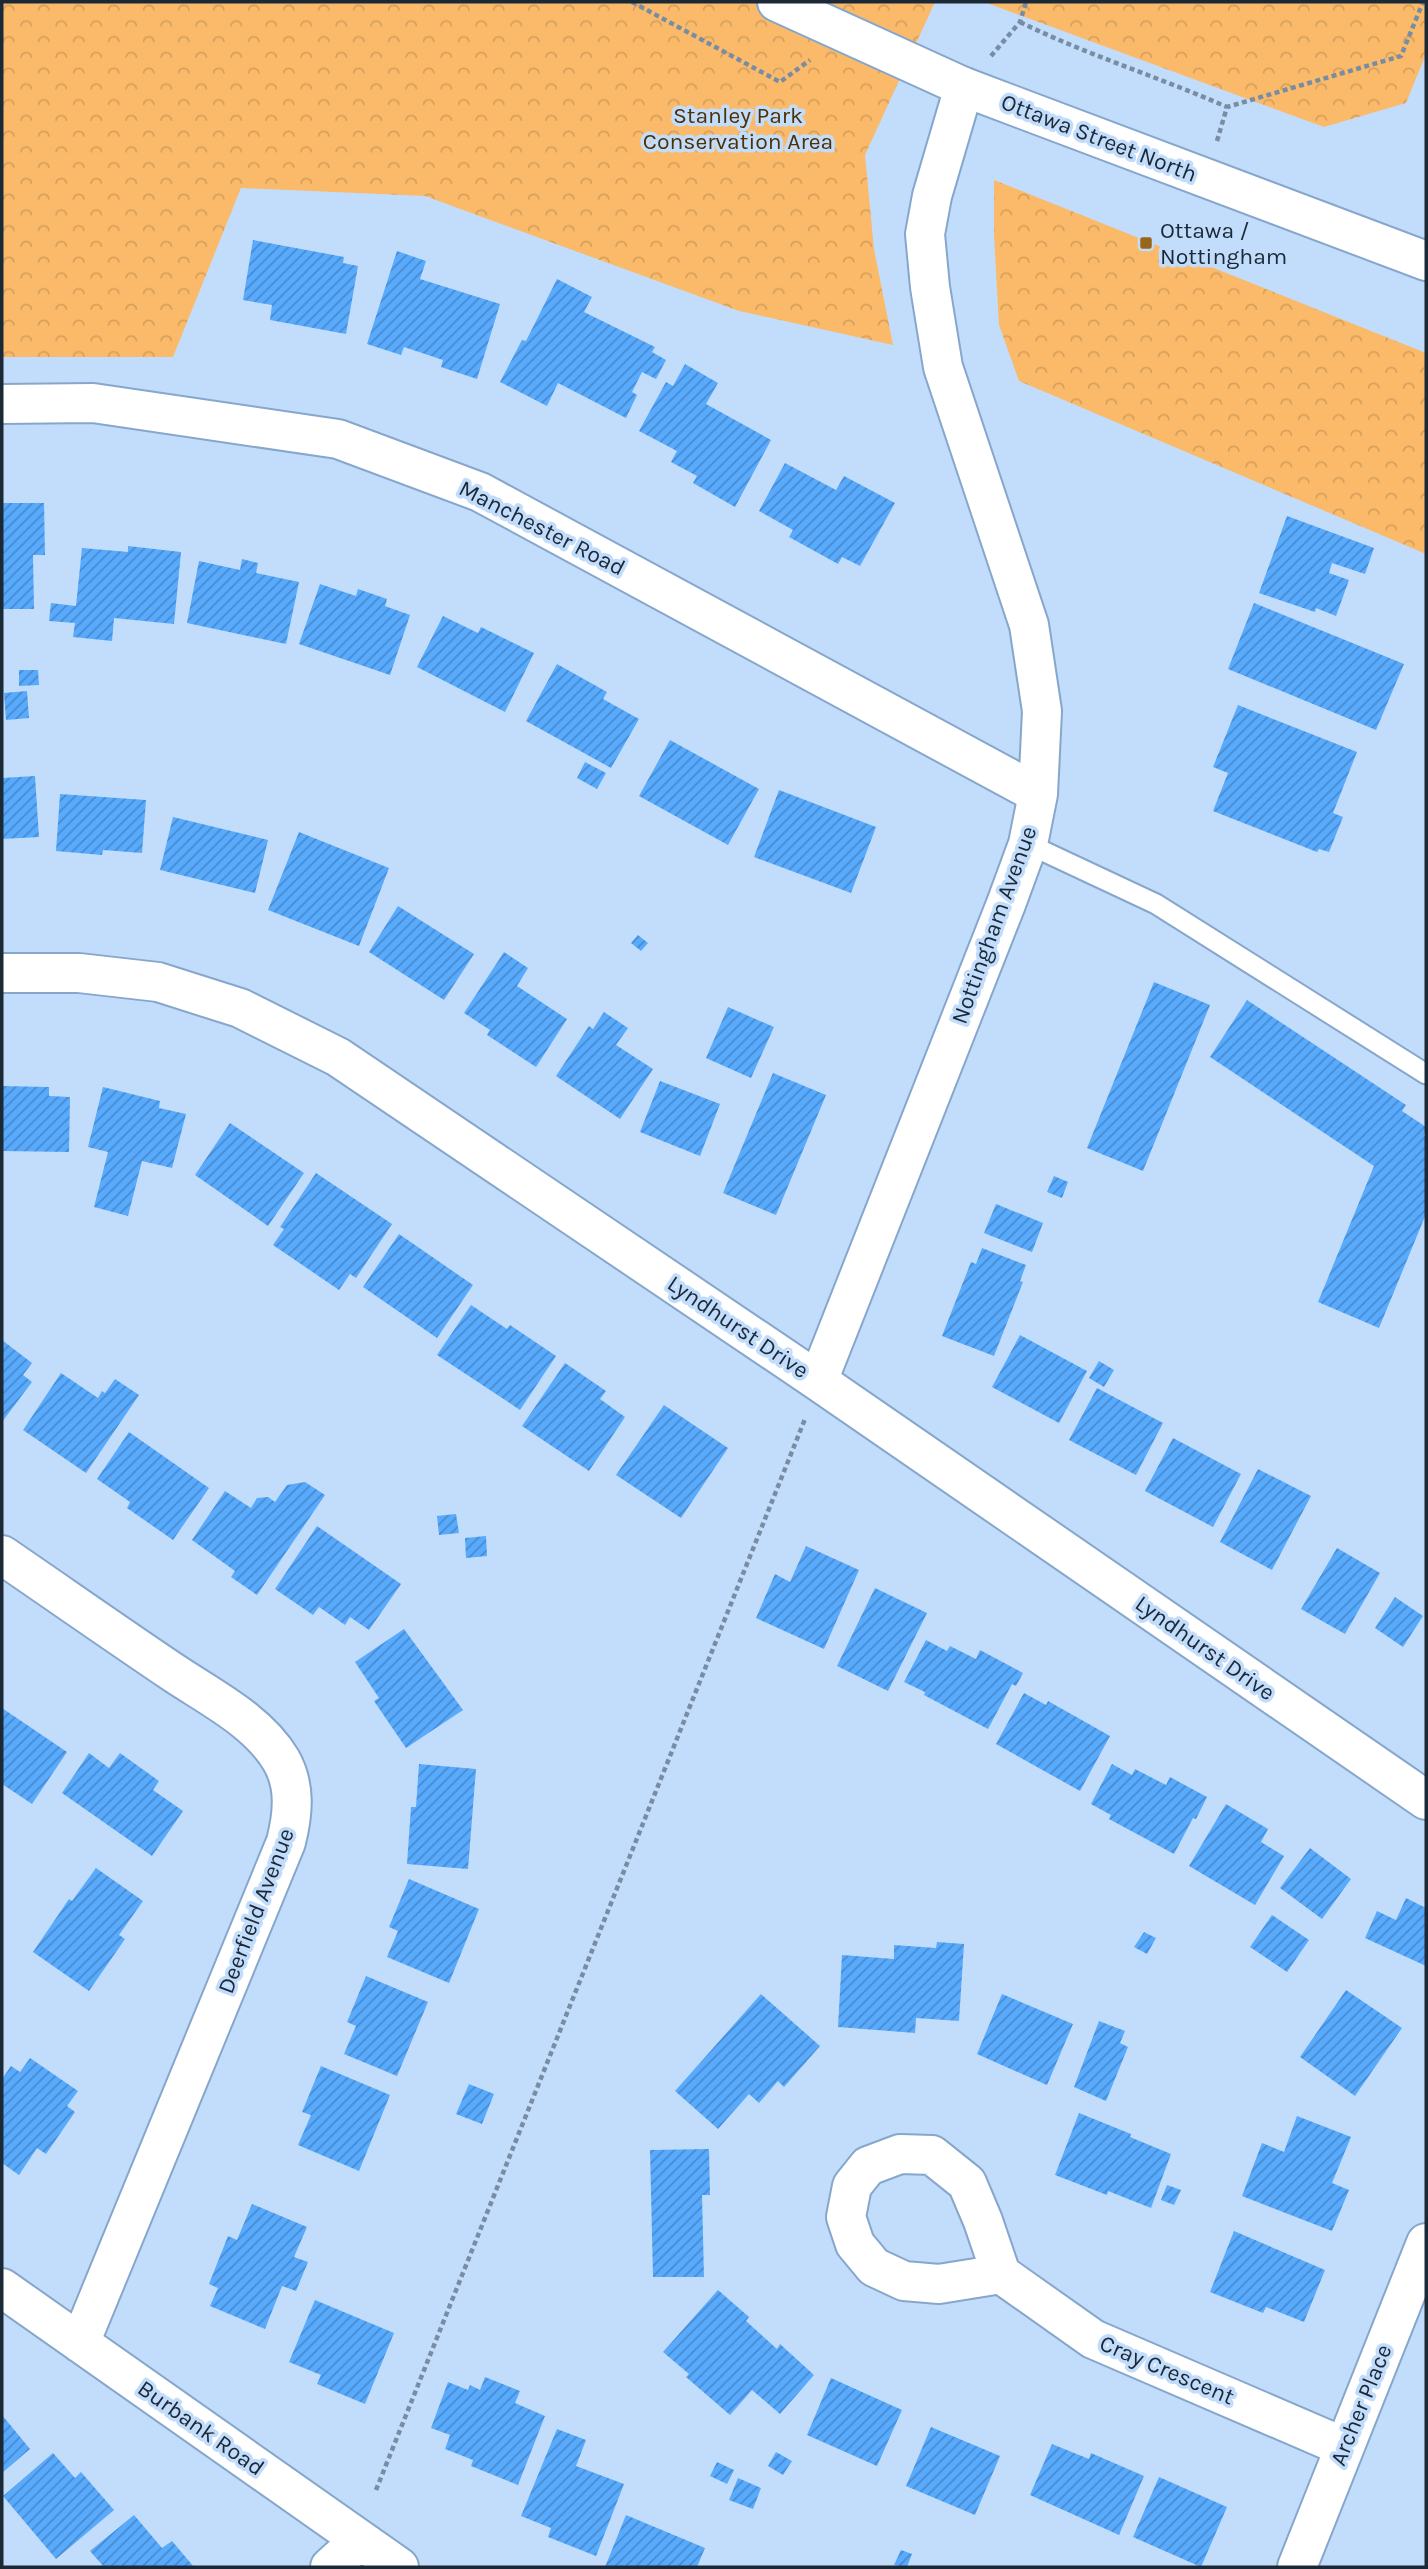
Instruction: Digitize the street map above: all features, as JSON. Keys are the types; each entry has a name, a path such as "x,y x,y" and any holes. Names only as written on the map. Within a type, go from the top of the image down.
{"street":[{"name":"Ottawa Street North","path":"777,2 964,87 1426,261"},
{"name":"Nottingham Avenue","path":"818,1381 1028,844 1038,794 1042,711 1029,625 943,367 930,287 925,234 929,208 964,87"},
{"name":"Manchester Road","path":"2,404 93,403 338,439 480,492 1038,794"},
{"name":"Lyndhurst Drive","path":"2,973 79,973 158,982 240,1008 338,1057 818,1381 1426,1800"},
{"name":"Deerfield Avenue","path":"2,1555 246,1722 280,1759 293,1792 286,1842 80,2343"},
{"name":"Archer Place","path":"1297,2567 1426,2243"},
{"name":"Cray Crescent","path":"1001,2274 1093,2339 1343,2446"},
{"name":"Burbank Road","path":"2,2288 400,2567"},
{"path":"330,2567 359,2540"}],"lane":[{"path":"1028,844 1156,904 1426,1074"}],"path":[{"path":"632,2 780,82"},
{"path":"964,87 1020,22 1026,2"},
{"path":"1020,22 1055,40 1182,87 1227,107 1401,56 1423,2"},
{"path":"1207,179 1227,107"},
{"path":"376,2490 818,1381"}],"green space":[{"name":"Stanley Park Conservation Area","path":"2,2 935,2 865,155 874,249 893,345 739,311 425,196 241,188 173,357 2,357"},
{"path":"984,2 1426,2 1426,54 1406,103 1324,127"},
{"path":"994,180 1426,353 1426,554 1019,381 999,325"}],"building":[{"path":"253,240 344,257 343,263 358,266 346,334 270,320 272,305 243,300"},
{"path":"397,251 426,261 420,279 500,304 477,379 441,367 443,360 404,347 401,355 367,344"},
{"path":"557,279 592,297 584,312 655,347 652,352 666,360 656,379 642,372 632,392 637,395 626,418 558,383 547,406 500,382 522,340 526,341"},
{"path":"685,364 718,383 706,404 771,440 735,507 693,483 697,476 671,462 677,451 639,431 666,382 673,386"},
{"path":"785,463 836,490 844,476 895,503 860,566 842,557 838,564 789,537 793,530 759,511"},
{"path":"2,503 44,503 45,555 33,555 34,609 2,609"},
{"path":"1287,516 1374,548 1365,574 1332,563 1329,573 1349,580 1336,616 1316,608 1315,612 1259,593"},
{"path":"128,546 181,552 174,624 114,618 112,641 73,637 75,623 49,621 51,603 76,606 82,548 128,552"},
{"path":"242,559 258,563 256,573 299,582 286,644 187,623 199,561 240,570"},
{"path":"320,584 356,596 358,589 387,599 385,606 410,615 390,675 299,644"},
{"path":"1254,603 1404,664 1376,730 1228,669"},
{"path":"443,616 478,633 481,627 534,653 505,712 417,667"},
{"path":"557,664 607,692 603,699 639,719 611,768 526,721"},
{"path":"19,670 38,670 39,685 19,686"},
{"path":"27,691 29,718 6,720 4,693"},
{"path":"1238,705 1357,752 1333,813 1343,817 1329,852 1319,849 1317,852 1213,811 1228,773 1213,767"},
{"path":"670,740 759,789 728,845 639,796"},
{"path":"585,762 606,773 597,789 577,778"},
{"path":"35,776 39,837 2,839 2,778"},
{"path":"779,790 876,827 851,893 754,857"},
{"path":"60,794 146,800 142,853 103,850 102,855 56,851"},
{"path":"173,817 268,840 255,893 160,870"},
{"path":"299,832 389,868 359,946 268,910"},
{"path":"398,906 474,954 444,1000 369,952"},
{"path":"638,935 648,943 641,951 631,943"},
{"path":"504,952 528,968 517,986 567,1019 536,1067 487,1035 490,1030 464,1013"},
{"path":"1154,982 1210,1005 1143,1171 1087,1148"},
{"path":"1247,1000 1406,1105 1402,1111 1426,1127 1426,1214 1379,1328 1318,1302 1374,1166 1210,1057"},
{"path":"728,1007 774,1027 751,1078 706,1058"},
{"path":"604,1012 628,1028 616,1045 653,1069 620,1119 556,1076 589,1026 593,1029"},
{"path":"773,1073 826,1095 776,1215 723,1193"},
{"path":"660,1081 720,1104 700,1156 640,1132"},
{"path":"2,1086 49,1087 49,1096 70,1097 69,1152 2,1151"},
{"path":"103,1087 160,1101 159,1108 186,1114 172,1168 142,1161 128,1216 94,1207 108,1152 88,1147"},
{"path":"230,1123 304,1173 268,1226 195,1175"},
{"path":"316,1173 392,1224 356,1278 350,1274 339,1290 273,1245 284,1229 280,1227"},
{"path":"1054,1176 1068,1182 1062,1198 1047,1192"},
{"path":"996,1204 1043,1223 1032,1252 984,1233"},
{"path":"399,1234 473,1285 437,1338 363,1287"},
{"path":"982,1248 1026,1265 1020,1281 1023,1282 994,1356 942,1336 971,1262 976,1264"},
{"path":"471,1305 507,1329 510,1325 556,1356 520,1410 437,1355"},
{"path":"1020,1335 1087,1371 1059,1423 992,1387"},
{"path":"2,1340 32,1363 23,1375 32,1382 2,1422"},
{"path":"1099,1361 1114,1370 1104,1387 1089,1378"},
{"path":"565,1363 606,1391 600,1399 625,1417 589,1471 522,1426"},
{"path":"61,1373 98,1398 115,1379 139,1395 86,1473 23,1430"},
{"path":"1097,1388 1163,1423 1136,1475 1069,1440"},
{"path":"664,1405 728,1448 681,1518 616,1475"},
{"path":"129,1432 209,1488 173,1540 127,1508 130,1502 97,1479"},
{"path":"1173,1438 1241,1474 1213,1527 1145,1491"},
{"path":"1258,1469 1311,1496 1272,1570 1220,1542"},
{"path":"305,1482 325,1495 257,1595 231,1577 235,1571 192,1540 225,1491 251,1508 257,1498 268,1497 275,1502 287,1485"},
{"path":"456,1514 459,1533 439,1535 437,1516"},
{"path":"317,1526 401,1584 369,1630 350,1617 345,1625 319,1607 313,1615 275,1589"},
{"path":"486,1536 487,1556 466,1558 465,1538"},
{"path":"806,1546 859,1570 824,1649 756,1618 775,1574 790,1582"},
{"path":"1337,1548 1380,1573 1345,1634 1301,1609"},
{"path":"875,1588 927,1613 888,1691 837,1666"},
{"path":"1395,1597 1423,1616 1403,1647 1375,1628"},
{"path":"404,1629 463,1710 406,1748 374,1701 379,1698 355,1662"},
{"path":"926,1640 947,1651 950,1646 976,1659 980,1650 1023,1673 1016,1686 1012,1684 988,1729 904,1682"},
{"path":"1024,1693 1046,1705 1048,1701 1110,1736 1080,1791 996,1744"},
{"path":"2,1708 67,1752 32,1804 2,1784"},
{"path":"89,1753 109,1768 120,1753 159,1781 153,1790 183,1811 152,1856 62,1793"},
{"path":"419,1764 476,1769 468,1869 407,1864 411,1807 416,1807"},
{"path":"1112,1764 1132,1775 1135,1769 1166,1785 1170,1777 1207,1797 1174,1854 1109,1819 1111,1815 1091,1804"},
{"path":"1226,1804 1268,1829 1261,1842 1284,1856 1255,1905 1189,1866"},
{"path":"1310,1848 1351,1879 1322,1919 1280,1888"},
{"path":"96,1868 143,1901 119,1935 125,1939 89,1991 33,1952 69,1899 72,1901"},
{"path":"409,1879 479,1909 449,1983 387,1957 398,1931 389,1927"},
{"path":"1406,1898 1426,1908 1426,1966 1365,1938 1377,1911 1396,1920"},
{"path":"1272,1915 1309,1940 1287,1972 1250,1947"},
{"path":"1144,1932 1156,1938 1147,1954 1134,1947"},
{"path":"937,1942 964,1944 959,2021 916,2018 915,2033 838,2027 842,1955 894,1959 894,1945 936,1948"},
{"path":"366,1976 428,2002 397,2076 344,2054 356,2026 347,2022"},
{"path":"1346,1990 1402,2028 1355,2096 1300,2057"},
{"path":"761,1994 820,2046 784,2087 778,2081 759,2103 749,2094 718,2129 675,2091"},
{"path":"1002,1994 1073,2024 1047,2085 977,2054"},
{"path":"1099,2021 1125,2031 1120,2043 1128,2047 1106,2101 1074,2087"},
{"path":"30,2058 78,2091 67,2106 75,2112 46,2154 37,2148 19,2175 2,2163 2,2079 11,2066 20,2072"},
{"path":"321,2066 390,2095 359,2171 298,2145 311,2115 302,2112"},
{"path":"469,2084 494,2094 482,2124 456,2114"},
{"path":"1079,2113 1171,2154 1151,2208 1055,2175"},
{"path":"1297,2116 1351,2137 1332,2183 1349,2190 1332,2231 1242,2196 1262,2143 1284,2152"},
{"path":"709,2149 710,2195 702,2195 704,2277 653,2277 650,2150"},
{"path":"1167,2185 1181,2190 1174,2205 1161,2200"},
{"path":"252,2204 307,2227 294,2257 308,2262 296,2291 282,2286 265,2329 210,2306 218,2288 209,2284 228,2236 237,2240"},
{"path":"1234,2231 1325,2270 1304,2322 1266,2307 1263,2313 1210,2292"},
{"path":"718,2290 749,2317 746,2321 777,2349 780,2344 814,2375 780,2414 752,2390 730,2415 686,2377 689,2374 663,2352"},
{"path":"315,2300 394,2333 365,2404 317,2384 321,2375 289,2362"},
{"path":"485,2377 520,2391 515,2403 545,2416 518,2485 471,2466 473,2460 445,2449 450,2435 431,2428 448,2382 468,2390 470,2385 480,2390"},
{"path":"831,2378 902,2410 877,2466 807,2435"},
{"path":"2,2415 30,2449 2,2473"},
{"path":"931,2427 1000,2456 975,2515 906,2486"},
{"path":"557,2429 586,2440 576,2466 624,2484 596,2556 548,2537 551,2528 521,2516"},
{"path":"1052,2444 1089,2459 1091,2453 1144,2476 1119,2535 1030,2495"},
{"path":"776,2452 792,2461 783,2475 768,2466"},
{"path":"53,2453 75,2478 81,2472 114,2510 56,2559 3,2496"},
{"path":"717,2462 734,2470 727,2484 710,2476"},
{"path":"1159,2477 1227,2507 1201,2567 1133,2537"},
{"path":"738,2478 761,2488 753,2509 729,2500"},
{"path":"134,2515 162,2548 172,2541 194,2567 104,2567 90,2551"},
{"path":"626,2515 705,2548 697,2567 605,2567"},
{"path":"901,2550 912,2554 907,2567 894,2565"}],"place":[{"name":"Ottawa / Nottingham","path":"1146,243"}]}
